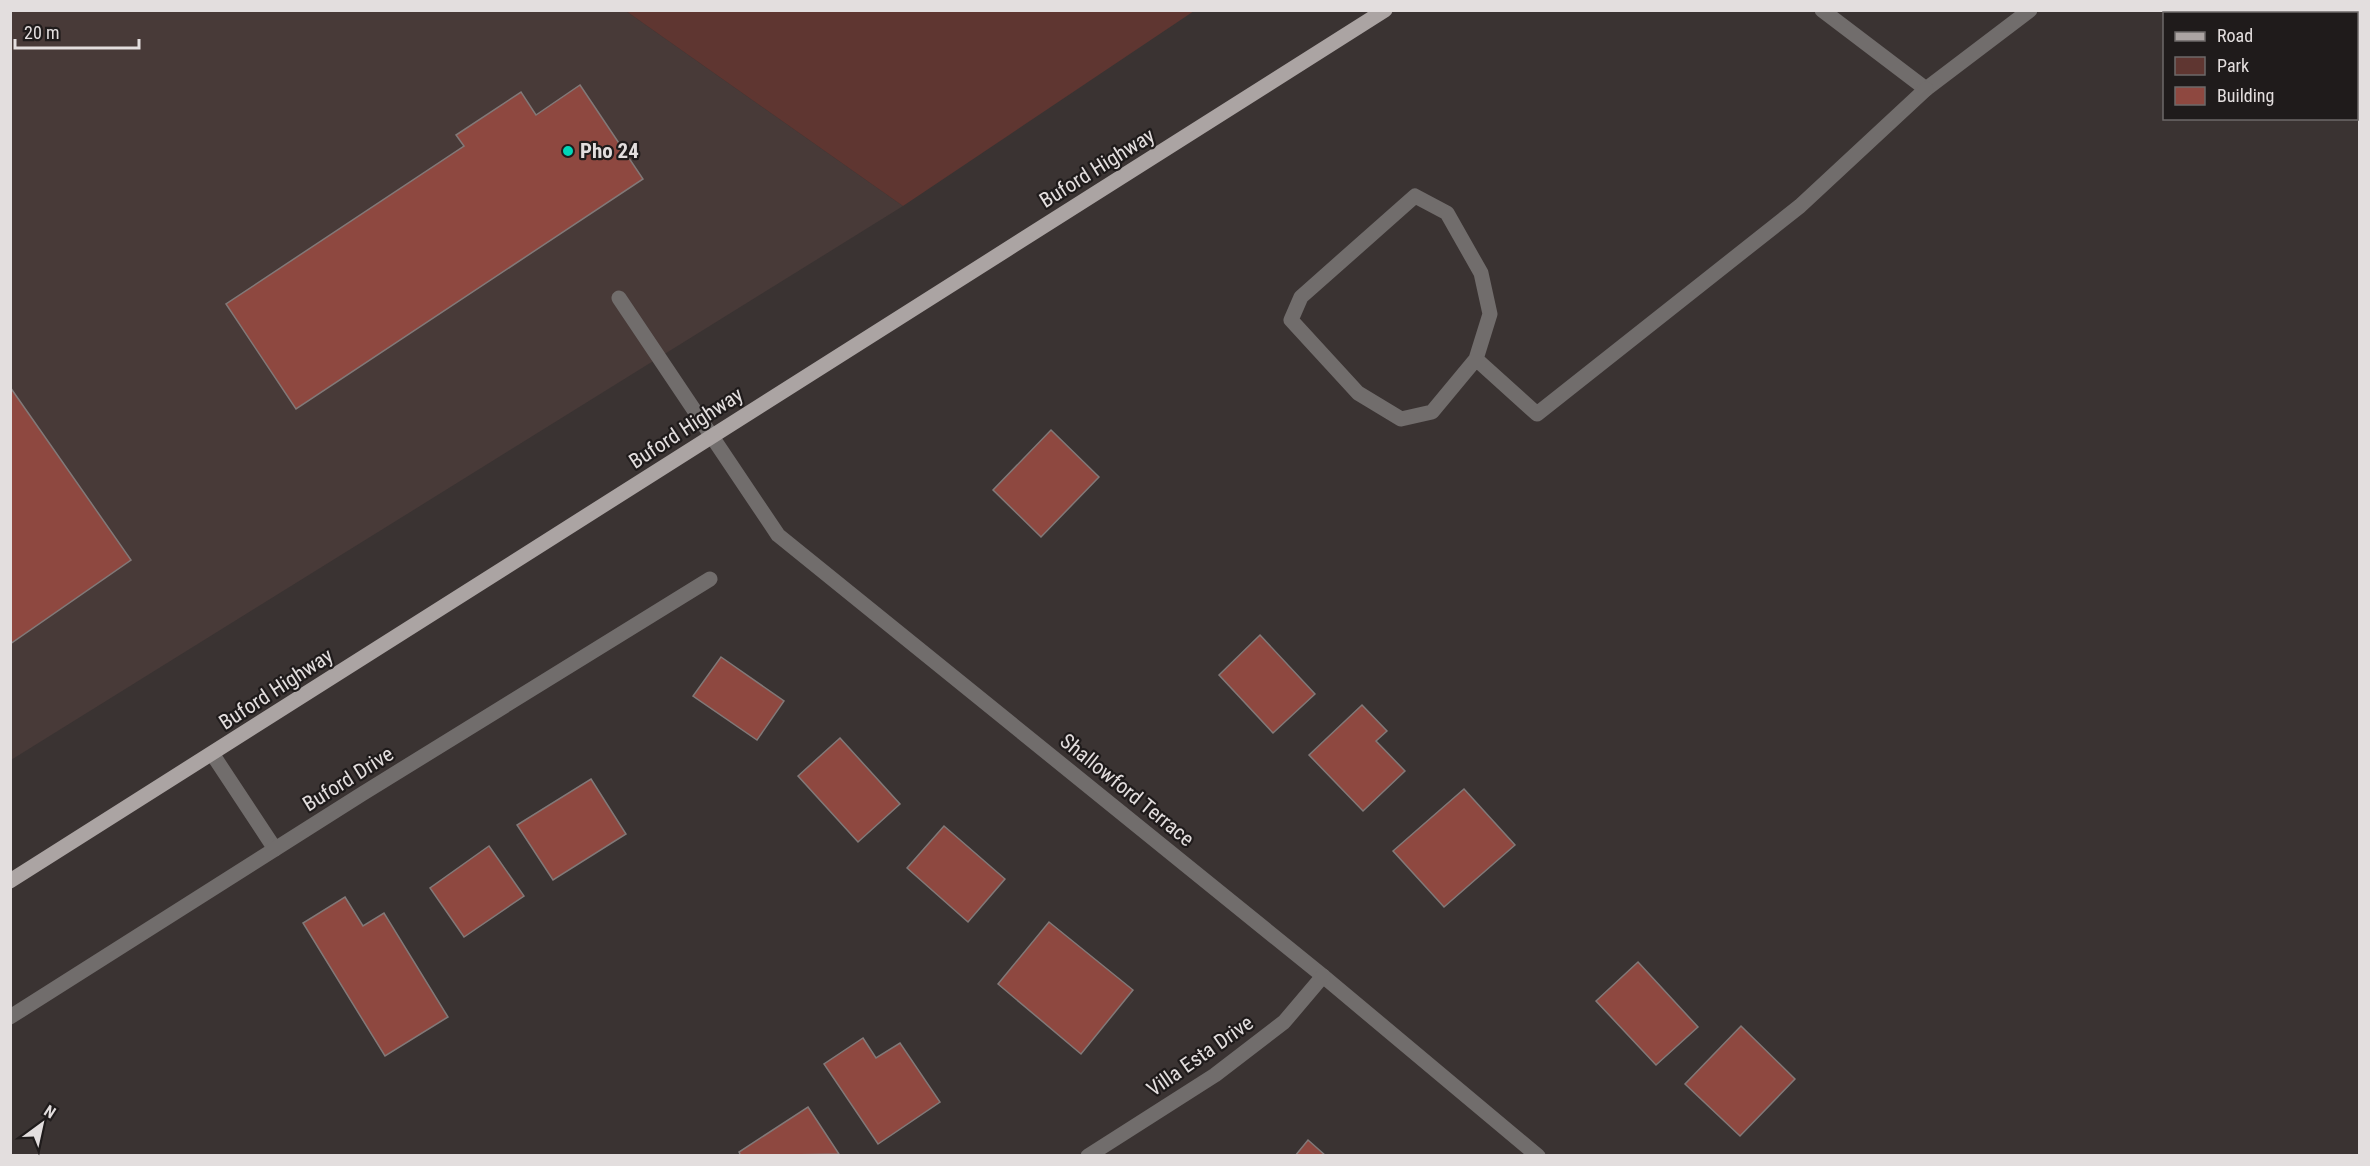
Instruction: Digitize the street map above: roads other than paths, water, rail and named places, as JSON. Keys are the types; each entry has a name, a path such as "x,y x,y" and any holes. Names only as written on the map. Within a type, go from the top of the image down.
{"main road":[{"name":"Buford Highway","path":"10,881 213,755 712,435 1385,10"}],"street":[{"path":"1822,10 1926,89"},
{"path":"1476,359 1537,414 1800,206 1926,89 2030,10"},
{"path":"1415,196 1447,213 1481,273 1490,314 1476,359 1432,412 1401,419 1358,393 1291,320 1301,297 1415,196"},
{"name":"Shallowford Terrace","path":"619,298 778,535 1323,976 1538,1155"},
{"name":"Buford Drive","path":"10,1017 275,849 710,579"},
{"path":"213,755 275,849"},
{"name":"Villa Esta Drive","path":"1088,1155 1215,1076 1284,1022 1323,976"}],"place":[{"name":"Pho 24","path":"568,151"}]}
